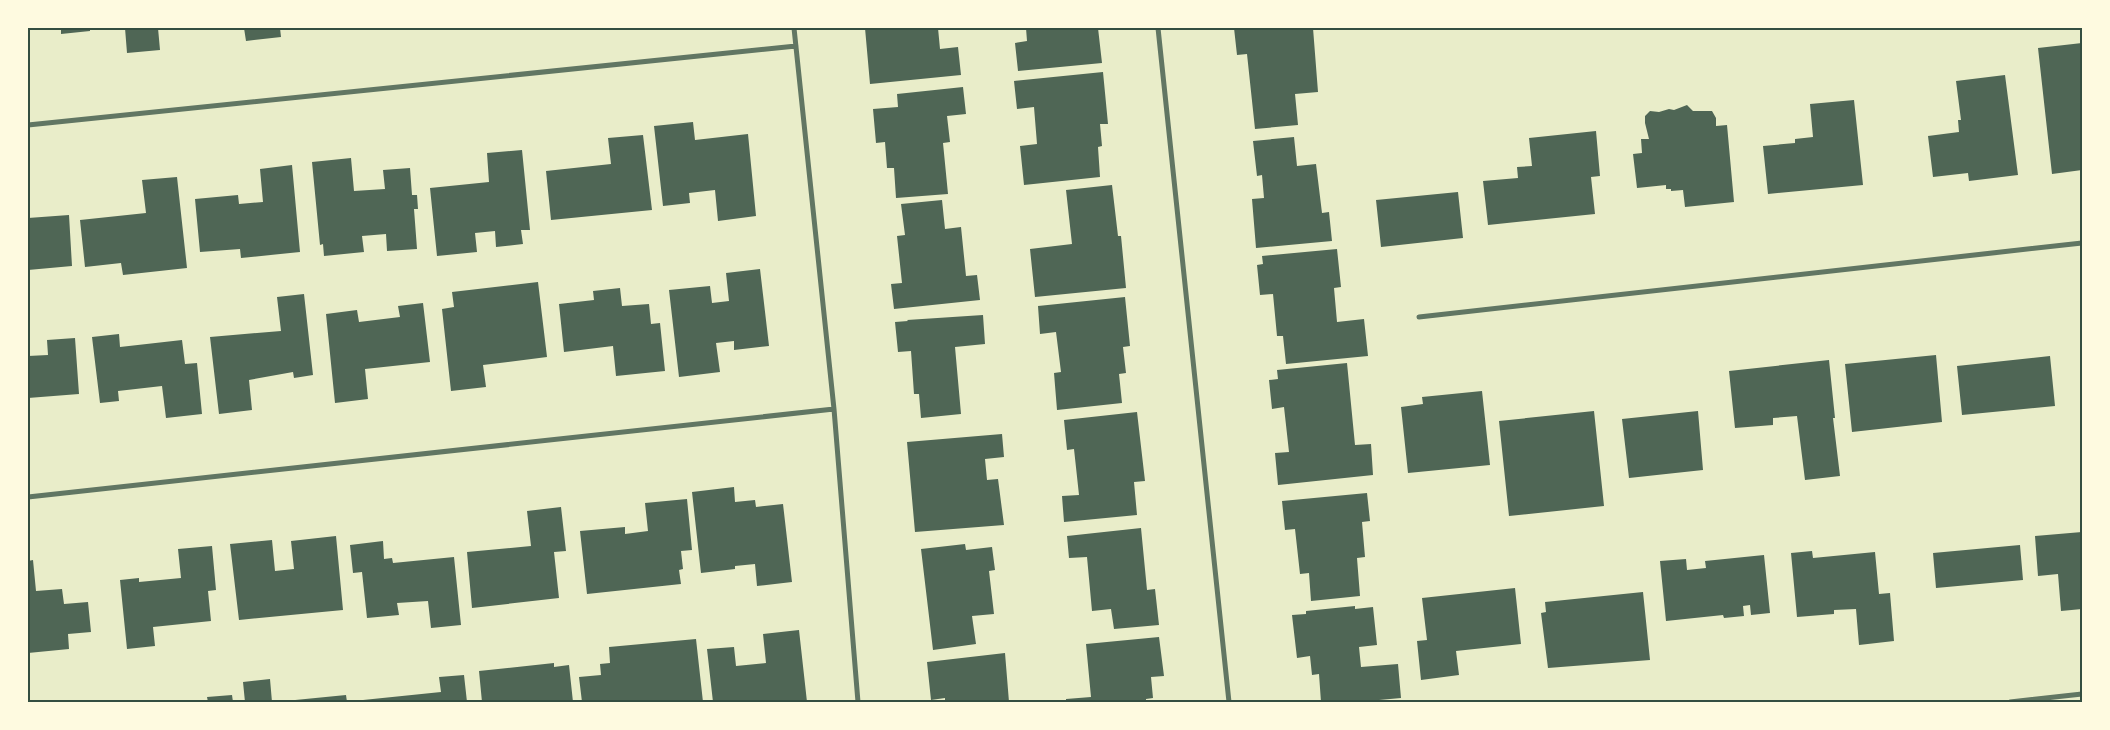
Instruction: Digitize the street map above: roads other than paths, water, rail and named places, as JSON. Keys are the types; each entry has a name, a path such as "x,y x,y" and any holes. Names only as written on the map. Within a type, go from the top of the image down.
{"street":[{"path":"794,28 834,409 858,702"},
{"path":"1158,28 1230,702"},
{"path":"28,125 796,46"},
{"path":"1419,317 2082,243"},
{"path":"28,497 834,409"},
{"path":"2010,702 2082,694"}]}
